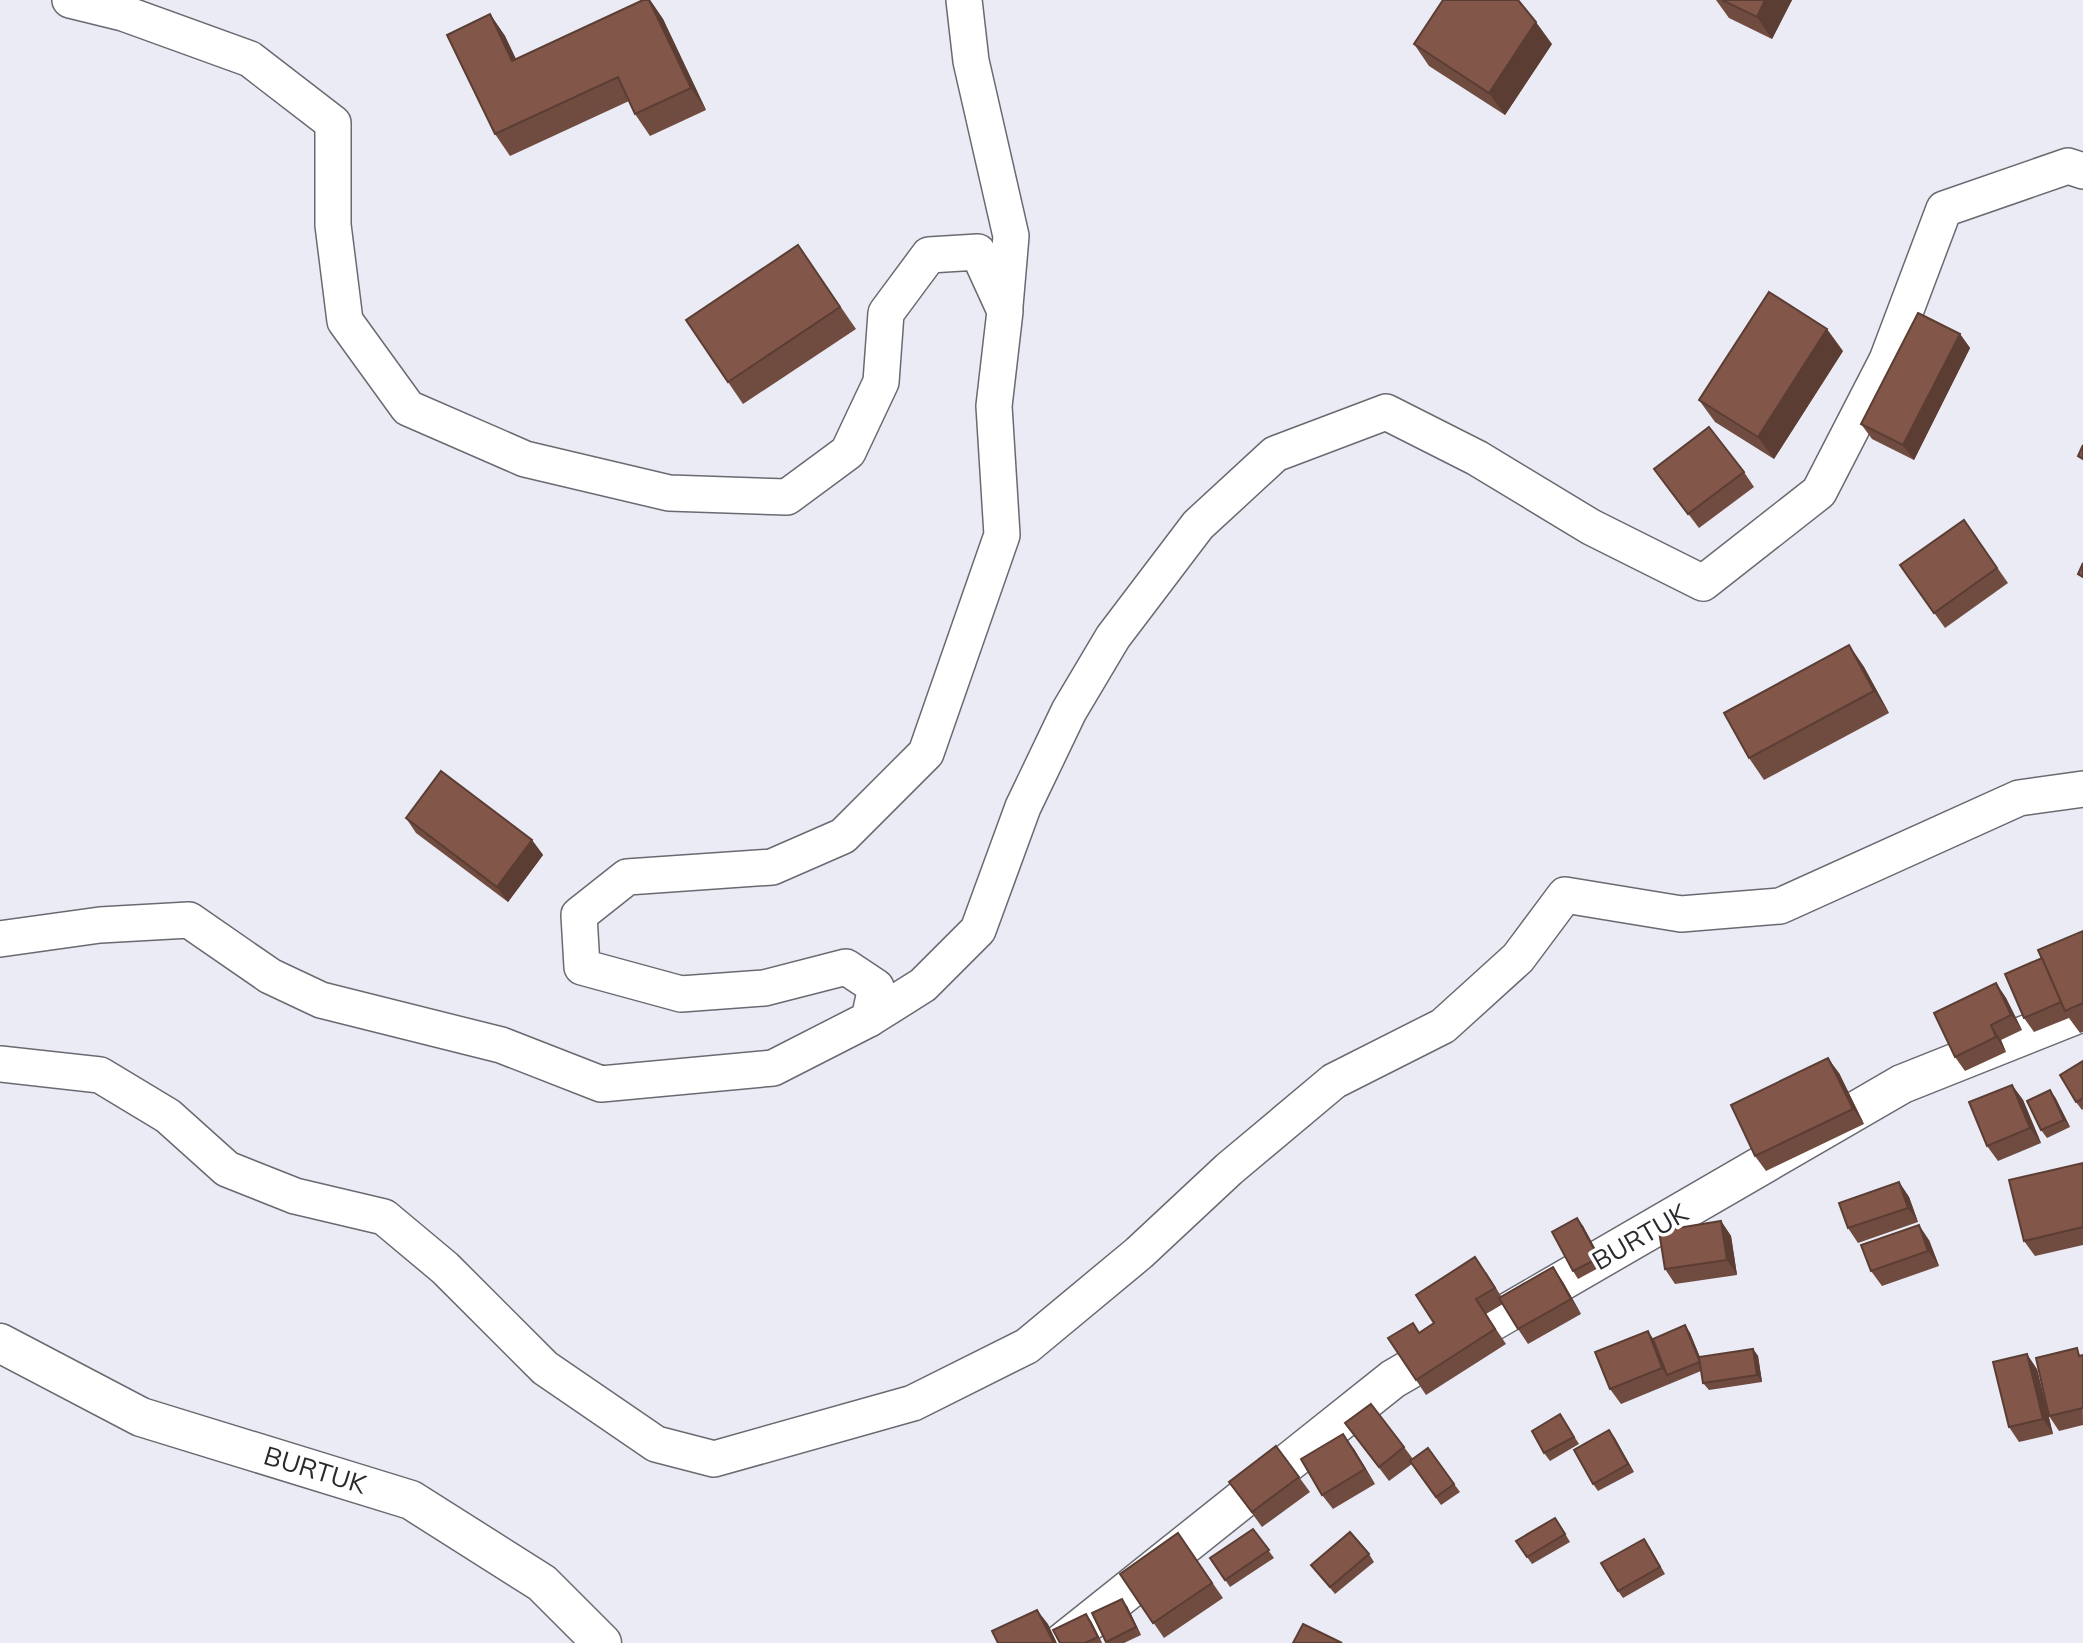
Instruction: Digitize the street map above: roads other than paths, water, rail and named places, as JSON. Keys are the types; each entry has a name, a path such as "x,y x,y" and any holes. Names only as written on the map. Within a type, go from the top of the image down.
{"main road":[{"name":"BURTUK","path":"1062,1643 1393,1379 1902,1084 2083,1012"},
{"name":"BURTUK","path":"0,1343 141,1417 411,1500 542,1583 602,1643"}],"street":[{"path":"70,0 123,13 250,59 333,123 334,225 345,321 408,408 525,459 669,493 787,497 848,452 881,382 886,313 929,255 978,252 1005,311"},
{"path":"869,1019 876,987 846,967 764,989 681,994 582,967 579,915 627,877 772,867 843,836 926,753 1002,536 994,406 1011,236 971,61 964,0"},
{"path":"0,939 100,925 189,919 270,976 321,1000 501,1045 601,1084 773,1068 869,1019 923,985 978,930 1023,807 1069,711 1113,637 1198,525 1275,454 1386,412 1478,458 1591,527 1703,583 1819,492 1887,360 1944,209 2068,166 2083,172"},
{"path":"0,1064 100,1075 168,1116 227,1169 295,1196 384,1217 445,1268 545,1368 656,1444 714,1460 913,1403 1027,1346 1139,1253 1229,1169 1334,1081 1443,1026 1518,958 1565,895 1681,914 1780,906 2019,798 2083,789"}]}
